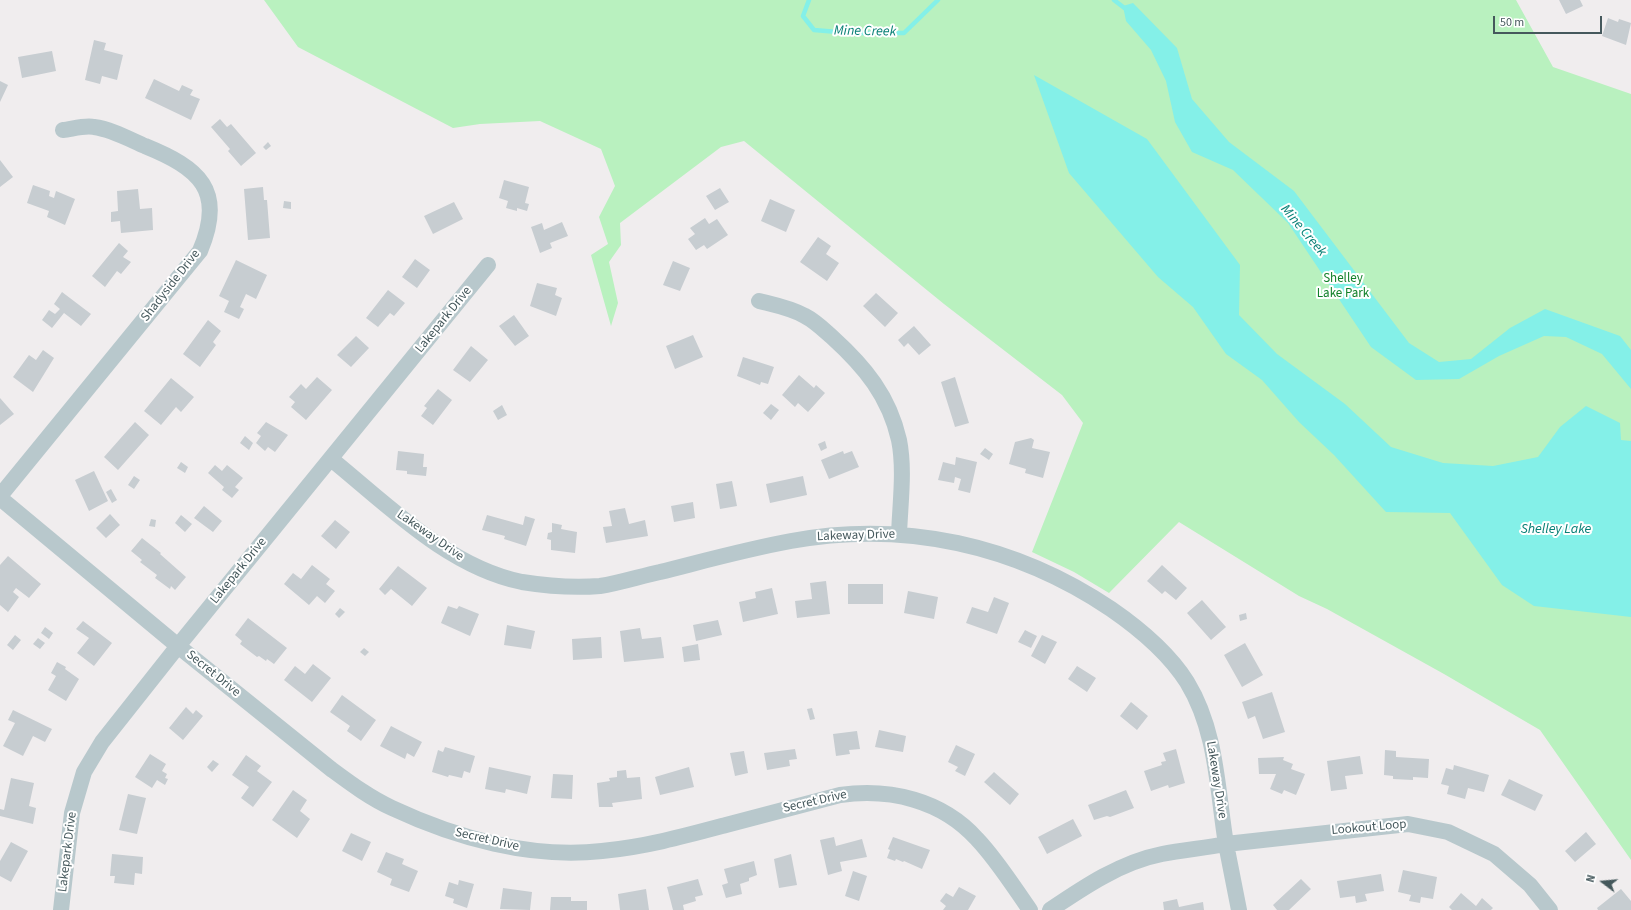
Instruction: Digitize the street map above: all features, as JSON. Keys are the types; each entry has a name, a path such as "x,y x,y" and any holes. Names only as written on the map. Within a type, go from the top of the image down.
{"street":[{"name":"Shadyside Drive","path":"0,497 200,251 210,221 210,208 200,179 191,169 180,161 93,126 63,130"},
{"name":"Lakepark Drive","path":"61,910 72,814 84,772 102,742 127,708 488,265"},
{"path":"759,301 786,307 807,317 848,352 863,367 876,384 886,402 899,440 901,478 899,535"},
{"name":"Lakeway Drive","path":"331,459 437,544 463,560 494,573 522,582 559,586 600,586 744,551 815,536 848,534 899,535 968,544 1029,564 1074,585 1132,624 1150,639 1175,665 1188,684 1206,725 1217,770 1226,844"},
{"name":"Secret Drive","path":"0,497 178,646 331,769 357,788 391,808 453,832 511,846 542,851 601,851 662,842 840,795 860,792 882,793 922,802 941,810 959,822 976,838 1030,910"},
{"name":"Lookout Loop","path":"1050,910 1108,873 1161,854 1226,844 1408,824 1448,832 1494,854 1530,885 1550,910"},
{"path":"1226,844 1239,910"}],"green space":[{"name":"Shelley Lake Park","path":"264,0 1516,0 1553,67 1631,94 1631,860 1540,730 1444,674 1327,609 1299,596 1179,522 1109,593 1074,572 1032,552 1083,423 1062,395 944,304 744,141 721,147 620,223 621,245 609,262 618,303 611,326 591,255 608,244 599,217 615,186 601,149 540,121 480,124 453,128 298,47"}],"water":[{"path":"1133,3 1177,48 1192,99 1229,142 1294,191 1409,343 1439,362 1471,359 1510,328 1545,309 1620,336 1631,350 1631,389 1602,354 1566,337 1544,336 1499,356 1459,379 1416,380 1371,347 1288,223 1233,170 1192,152 1175,122 1166,81 1151,50 1126,21 1123,6"},
{"name":"Shelley Lake","path":"1034,75 1147,139 1240,265 1239,315 1277,354 1345,404 1391,447 1443,463 1493,466 1538,457 1560,427 1586,406 1620,423 1621,440 1631,441 1631,617 1534,606 1502,585 1450,513 1386,512 1334,455 1299,422 1262,380 1226,354 1193,307 1158,277 1069,173"}],"building":[{"path":"1559,0 1580,0 1583,6 1566,14"},
{"path":"1608,18 1618,22 1619,19 1631,23 1626,45 1602,36"},
{"path":"94,40 106,43 104,50 123,55 117,80 102,76 100,84 85,80"},
{"path":"52,51 56,71 22,78 18,57"},
{"path":"154,79 179,91 182,85 193,90 190,95 200,99 191,120 145,98"},
{"path":"0,81 8,85 0,102"},
{"path":"220,119 227,127 231,124 256,153 241,166 228,151 230,149 211,127"},
{"path":"268,142 271,146 266,150 263,147"},
{"path":"0,160 13,177 0,187"},
{"path":"504,180 529,187 525,203 529,204 527,211 517,208 517,211 506,208 508,201 499,198"},
{"path":"33,185 50,191 49,196 54,198 56,191 75,199 65,225 47,217 49,211 27,203"},
{"path":"263,187 264,200 267,200 270,238 248,240 244,189"},
{"path":"720,188 729,202 715,210 706,196"},
{"path":"138,189 140,209 152,208 153,230 121,233 120,221 111,222 111,212 118,211 117,191"},
{"path":"770,199 795,210 786,232 761,221"},
{"path":"284,201 291,202 291,209 283,208"},
{"path":"454,202 463,219 433,234 424,216"},
{"path":"705,218 709,224 717,219 728,235 707,249 704,245 696,250 688,239 695,234 690,228"},
{"path":"562,222 568,236 550,243 552,248 540,253 531,227 542,223 544,230"},
{"path":"818,237 831,246 826,254 839,263 827,281 800,262"},
{"path":"119,243 128,251 123,257 131,262 121,274 117,271 105,287 92,276"},
{"path":"415,259 430,270 417,288 402,277"},
{"path":"236,260 267,275 256,299 246,294 240,307 244,309 239,319 224,312 229,301 219,296"},
{"path":"673,261 690,268 680,291 663,285"},
{"path":"537,283 557,288 555,295 562,298 556,316 530,306"},
{"path":"388,290 405,303 394,316 390,313 378,327 366,318"},
{"path":"62,292 91,314 81,326 64,313 52,328 42,320 49,310 55,314 60,309 54,304"},
{"path":"876,293 898,313 885,327 863,306"},
{"path":"514,315 529,336 515,346 499,326"},
{"path":"208,320 221,331 213,342 216,345 200,367 183,354"},
{"path":"914,326 931,345 919,355 908,343 904,347 898,340"},
{"path":"693,335 703,357 675,369 666,346"},
{"path":"356,336 369,348 351,367 337,355"},
{"path":"471,346 488,360 470,382 453,370"},
{"path":"43,350 54,358 33,392 13,377 29,355 36,360"},
{"path":"743,357 774,367 768,384 761,382 760,385 737,376"},
{"path":"799,375 814,388 816,385 825,393 808,412 798,403 795,407 782,395"},
{"path":"317,377 332,390 306,420 291,407 295,402 289,397 301,384 306,389"},
{"path":"955,377 969,423 955,427 941,382"},
{"path":"171,378 194,397 181,412 176,407 161,425 144,411"},
{"path":"438,389 452,400 433,425 421,416 427,408 424,406"},
{"path":"0,398 14,414 0,425"},
{"path":"771,404 779,410 771,420 763,413"},
{"path":"502,405 507,415 498,420 493,411"},
{"path":"135,422 149,435 118,470 104,457"},
{"path":"266,422 288,435 275,452 268,447 265,451 256,443 261,436 257,433"},
{"path":"245,436 253,443 249,450 240,443"},
{"path":"1031,438 1034,440 1032,448 1050,452 1043,478 1025,473 1026,469 1009,464 1015,442"},
{"path":"825,441 827,448 821,451 818,444"},
{"path":"985,448 993,454 989,460 980,454"},
{"path":"398,451 424,454 423,467 427,467 426,476 407,474 407,471 396,470"},
{"path":"843,451 844,454 852,451 859,467 829,479 821,460"},
{"path":"956,457 977,462 970,493 958,490 961,479 955,477 954,483 938,480 943,462 955,465"},
{"path":"181,462 188,467 185,473 177,468"},
{"path":"215,465 222,471 227,465 243,478 235,487 239,490 232,498 222,490 224,487 208,473"},
{"path":"94,471 108,501 89,511 75,480"},
{"path":"134,476 140,480 134,489 128,485"},
{"path":"803,476 807,495 770,503 766,484"},
{"path":"732,481 737,506 720,509 716,484"},
{"path":"111,489 117,500 112,503 106,492"},
{"path":"693,502 695,518 674,522 671,506"},
{"path":"204,506 222,521 213,532 194,518"},
{"path":"625,508 629,524 645,520 648,536 606,543 603,527 612,526 609,511"},
{"path":"110,514 120,525 106,538 96,528"},
{"path":"181,515 192,524 185,532 175,523"},
{"path":"487,515 523,525 525,516 535,519 526,546 504,539 505,536 482,530"},
{"path":"151,519 156,520 155,527 149,526"},
{"path":"335,520 350,532 336,549 321,536"},
{"path":"552,523 562,525 561,529 577,532 575,553 551,550 551,540 547,539 548,533 552,532"},
{"path":"142,538 161,553 160,554 186,577 175,590 171,586 170,589 155,578 157,575 140,562 142,560 131,551"},
{"path":"8,556 41,584 29,598 16,588 13,592 19,597 8,612 0,605 0,565"},
{"path":"312,565 330,579 326,584 335,591 325,603 317,596 309,605 284,584 293,573 301,579"},
{"path":"1162,565 1187,588 1176,600 1165,591 1162,594 1147,581"},
{"path":"398,566 427,588 412,606 391,589 385,595 379,589"},
{"path":"826,581 830,614 797,618 795,601 812,599 810,583"},
{"path":"848,584 883,584 883,604 848,604"},
{"path":"772,588 778,614 743,622 739,602 756,598 755,592"},
{"path":"908,591 938,597 934,619 904,613"},
{"path":"994,597 1009,603 997,634 966,623 972,607 988,612"},
{"path":"1202,600 1226,627 1211,640 1187,613"},
{"path":"448,606 457,609 459,606 479,614 470,636 441,623"},
{"path":"340,608 345,612 339,618 335,614"},
{"path":"1246,613 1247,619 1240,621 1239,615"},
{"path":"248,618 287,648 274,664 267,659 266,661 259,656 257,657 240,644 242,641 235,635"},
{"path":"718,620 722,635 696,641 693,625"},
{"path":"83,621 112,643 94,666 77,653 89,638 76,629"},
{"path":"507,625 535,631 531,649 504,645"},
{"path":"45,627 53,633 49,639 41,633"},
{"path":"640,628 642,639 661,637 664,658 624,662 620,631"},
{"path":"1025,630 1037,636 1031,648 1018,642"},
{"path":"15,635 21,640 13,650 7,645"},
{"path":"1042,635 1057,642 1045,664 1031,656"},
{"path":"601,637 602,658 573,660 572,639"},
{"path":"38,638 45,643 40,649 33,644"},
{"path":"1245,643 1263,675 1242,687 1224,655"},
{"path":"698,644 700,660 684,662 682,647"},
{"path":"364,648 369,652 365,656 360,652"},
{"path":"57,662 66,667 65,669 79,679 66,701 48,690 56,676 51,673"},
{"path":"313,664 331,678 312,702 284,680 295,666 305,674"},
{"path":"1077,666 1096,678 1087,692 1068,679"},
{"path":"1272,692 1285,732 1263,739 1255,716 1248,719 1242,702"},
{"path":"342,695 376,720 361,741 347,731 350,726 330,712"},
{"path":"1131,702 1148,716 1137,730 1120,716"},
{"path":"186,707 193,714 196,710 203,716 183,740 169,728"},
{"path":"812,708 815,719 810,720 807,709"},
{"path":"13,710 52,729 45,742 33,736 23,756 3,746 15,723 8,720"},
{"path":"391,726 422,742 414,757 407,753 405,759 380,746"},
{"path":"879,730 906,736 903,752 875,747"},
{"path":"857,731 860,749 849,750 850,754 836,756 833,734"},
{"path":"956,745 975,754 965,776 955,771 958,767 948,762"},
{"path":"445,747 475,756 470,773 464,771 462,778 449,775 448,777 432,772 438,750 443,752"},
{"path":"795,749 797,759 789,760 790,766 767,770 764,753"},
{"path":"1176,749 1185,783 1169,788 1168,785 1151,791 1144,771 1162,765 1161,762 1166,761 1163,753"},
{"path":"1385,750 1396,751 1396,757 1429,759 1428,778 1413,777 1413,780 1393,779 1393,776 1384,775"},
{"path":"744,751 748,773 735,776 730,753"},
{"path":"150,754 166,764 162,771 167,774 165,778 168,779 165,785 157,780 152,788 135,777"},
{"path":"246,755 261,766 257,771 272,782 253,807 241,798 249,787 232,775"},
{"path":"1360,756 1363,774 1345,776 1347,789 1331,791 1327,761"},
{"path":"1284,757 1283,760 1293,764 1291,769 1305,774 1296,795 1284,790 1282,794 1270,789 1276,774 1259,774 1258,758"},
{"path":"213,760 219,764 212,772 207,767"},
{"path":"1454,765 1489,775 1484,792 1468,788 1465,799 1447,794 1449,786 1441,784 1446,768 1453,770"},
{"path":"489,767 531,776 527,794 506,789 505,793 485,789"},
{"path":"689,767 694,787 660,795 655,777"},
{"path":"626,770 627,778 640,777 642,799 612,803 613,807 599,807 597,783 610,781 609,778 617,777 617,771"},
{"path":"994,772 1019,794 1010,805 984,782"},
{"path":"553,774 573,775 572,799 551,798"},
{"path":"11,778 34,783 29,806 36,808 33,824 0,816 0,809 4,810"},
{"path":"1509,779 1543,795 1535,811 1501,795"},
{"path":"293,790 307,800 300,811 310,819 297,838 272,820"},
{"path":"1126,790 1134,808 1110,817 1107,816 1094,820 1088,805"},
{"path":"128,794 146,798 137,834 119,830"},
{"path":"1073,819 1082,836 1047,854 1038,837"},
{"path":"1586,832 1596,844 1575,862 1565,851"},
{"path":"351,833 371,842 362,861 342,851"},
{"path":"834,837 836,846 862,839 867,857 840,862 842,871 828,875 820,840"},
{"path":"893,837 930,850 922,869 904,861 903,862 896,859 895,861 887,858 890,850 888,849"},
{"path":"11,842 28,851 11,882 0,876 0,861"},
{"path":"386,852 404,859 402,864 418,871 409,892 390,885 392,879 377,872"},
{"path":"112,854 143,857 142,874 135,873 134,885 114,883 115,876 110,876"},
{"path":"791,854 797,885 779,888 774,859"},
{"path":"754,861 757,875 749,878 749,881 740,884 742,894 726,898 722,885 728,883 724,869"},
{"path":"1403,870 1437,877 1433,899 1421,897 1420,903 1409,901 1411,895 1398,892"},
{"path":"853,871 867,876 859,901 845,896"},
{"path":"1381,874 1384,891 1365,894 1367,901 1356,903 1355,896 1340,898 1337,881"},
{"path":"698,879 703,895 695,897 696,901 683,905 684,910 673,910 667,887"},
{"path":"1301,879 1311,889 1289,910 1277,910 1273,905"},
{"path":"459,880 474,884 467,908 453,903 454,899 445,896 449,882 458,885"},
{"path":"959,887 976,896 968,910 943,910 946,906 940,901 946,893 953,897"},
{"path":"503,888 532,892 530,910 500,909"},
{"path":"646,889 649,910 620,910 618,894"},
{"path":"1621,889 1631,901 1631,910 1598,910 1597,908"},
{"path":"1461,893 1476,906 1482,898 1493,908 1491,910 1452,910 1449,907"},
{"path":"551,897 571,897 571,901 587,901 587,910 550,910"},
{"path":"1177,899 1179,907 1203,902 1204,910 1164,910 1163,902"}],"waterway":[{"name":"Mine Creek","path":"809,0 803,16 814,30 850,33 904,33 938,0"},
{"name":"Mine Creek","path":"1114,0 1127,10"}]}
